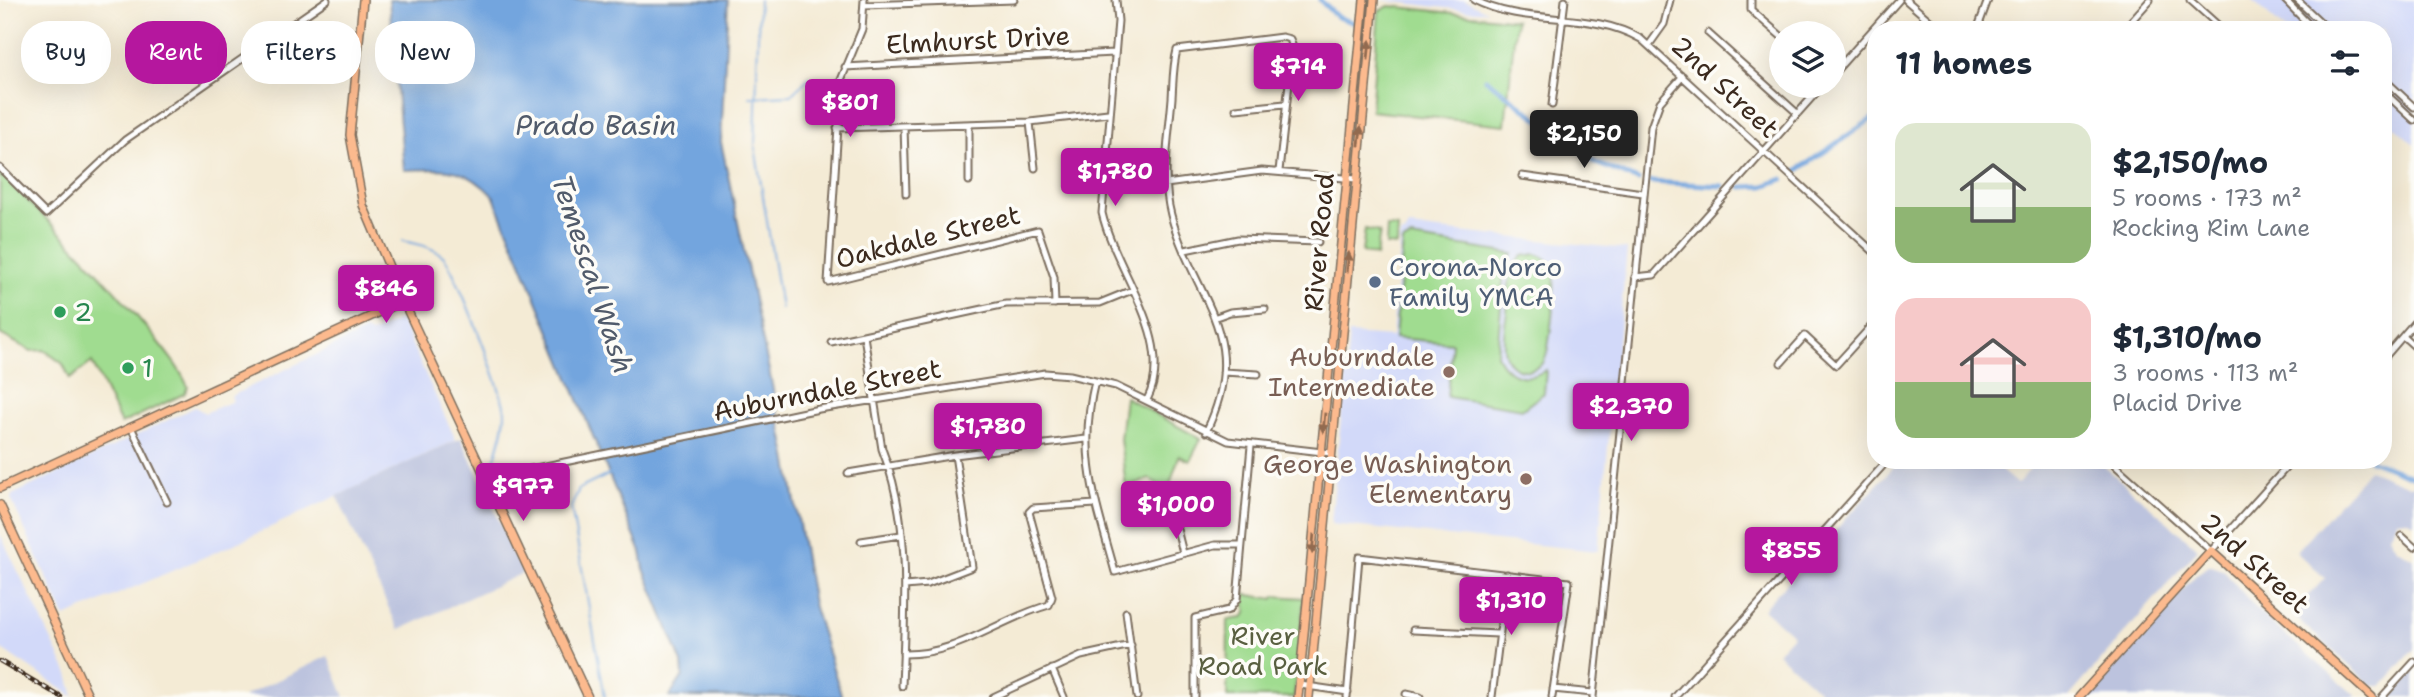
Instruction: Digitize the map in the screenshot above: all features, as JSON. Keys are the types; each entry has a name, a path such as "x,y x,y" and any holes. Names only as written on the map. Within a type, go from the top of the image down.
{"main road":[{"path":"362,0 351,112 352,156 366,213 404,301 588,697"},
{"name":"River Road","path":"1298,697 1364,0"},
{"name":"River Road","path":"1309,697 1374,0"},
{"path":"0,488 404,301"},
{"path":"0,505 89,697"},
{"path":"2079,697 2211,551"},
{"name":"2nd Street","path":"2211,551 2372,697"}],"street":[{"path":"0,168 46,214 125,140 327,0"},
{"path":"1014,0 864,2 860,36 841,80 837,128 1030,122 1108,113"},
{"path":"1116,0 1118,21 1108,113 1102,213 1109,242 1143,312 1156,352 1155,381 1147,400"},
{"name":"2nd Street","path":"1474,0 1501,11 1614,25 1649,45 1867,243"},
{"path":"1552,105 1565,0"},
{"path":"1649,45 1664,24 1670,0"},
{"path":"1751,0 1751,10 1769,26"},
{"path":"1880,21 1899,0"},
{"path":"1906,0 1930,21"},
{"path":"1981,21 1988,0"},
{"path":"2131,21 2150,0"},
{"path":"2190,0 2213,21"},
{"path":"2285,0 2305,21"},
{"path":"2297,0 2319,21"},
{"path":"1708,33 1797,113"},
{"path":"1846,60 1867,36"},
{"path":"1206,432 1218,400 1223,372 1222,334 1172,217 1166,184 1177,50 1282,37 1290,39 1293,48 1279,172"},
{"name":"Elmhurst Drive","path":"845,67 1114,53"},
{"path":"1553,689 1593,695 1652,119 1660,102 1683,76"},
{"path":"2392,86 2414,107"},
{"path":"1635,277 1654,275 1811,98"},
{"path":"2392,99 2414,120"},
{"path":"1236,109 1285,104"},
{"path":"1030,122 1035,168"},
{"path":"969,125 970,181"},
{"path":"904,126 906,194"},
{"name":"Oakdale Street","path":"837,128 828,282 1038,230 1054,277 1055,304"},
{"path":"1166,184 1279,172 1356,179"},
{"path":"1521,176 1643,193"},
{"path":"1185,250 1238,239 1318,242"},
{"path":"831,342 1006,304 1100,303 1132,290"},
{"path":"1216,317 1230,312 1265,309"},
{"path":"2392,348 2414,323"},
{"path":"1781,363 1805,336 1836,365 1867,331"},
{"path":"2403,335 2414,346"},
{"path":"864,336 882,449 889,466 901,535 905,586 902,687"},
{"path":"1223,372 1258,374"},
{"name":"Auburndale Street","path":"489,482 507,474 873,399 1045,373 1096,381 1147,400 1206,432 1251,446 1331,453"},
{"path":"1096,381 1086,439 1096,503 1115,572 1215,545 1242,545"},
{"path":"131,427 167,502"},
{"path":"848,473 955,455 1086,439"},
{"path":"1195,697 1193,622 1198,615 1229,610 1236,604 1251,446"},
{"path":"905,586 939,581 972,567 955,455"},
{"path":"1675,697 1880,469"},
{"name":"2nd Street","path":"2119,469 2211,551"},
{"path":"2211,551 2285,469"},
{"path":"1168,493 1183,553"},
{"path":"903,654 938,651 965,643 1049,605 1052,597 1029,512 1033,508 1096,503"},
{"path":"861,541 901,535"},
{"path":"2402,536 2414,547"},
{"path":"1300,685 1348,694 1359,557 1569,582 1552,697"},
{"path":"1492,697 1507,574"},
{"path":"1126,612 1137,697"},
{"path":"1413,630 1498,634"},
{"path":"993,697 1004,695 1052,669 1088,654 1131,645"},
{"path":"2382,697 2414,662"},
{"path":"1052,669 1064,697"},
{"path":"1406,694 1420,697"}],"shaded area":[{"path":"1380,0 1464,0 1487,11 1471,11"},
{"path":"2252,0 2414,0 2414,144 2392,124 2392,21 2275,21"},
{"path":"1409,227 1627,249 1598,551 1331,524 1349,334 1392,337 1401,233 1405,234"},
{"path":"400,319 456,440 239,542 65,617 11,499 12,495 195,407 205,413 233,401 231,396 365,331 371,334"},
{"path":"461,438 523,573 399,630 337,496"},
{"path":"1892,469 2000,469 2017,484 2030,469 2107,469 2198,549 2069,697 1826,697 1777,653 1793,635 1763,609"},
{"path":"2369,470 2409,486 2414,485 2414,523 2407,519 2397,520 2389,536 2396,548 2414,559 2414,649 2382,686 2372,686 2292,614 2325,578 2296,552"},
{"path":"0,534 68,674 74,697 0,648"},
{"path":"2209,565 2223,570 2260,613 2357,697 2088,697 2195,576"},
{"path":"328,656 345,697 243,697 255,691"},
{"path":"2414,669 2414,697 2391,697 2391,694"}],"green space":[{"path":"1389,6 1516,20 1505,125 1371,111 1379,11"},
{"path":"0,173 93,266 145,326 184,379 188,387 184,394 121,424 92,362 70,379 63,364 44,350 31,351 0,334"},
{"path":"1387,227 1398,228 1397,246 1386,245"},
{"path":"1365,229 1380,232 1376,256 1362,252"},
{"path":"1411,238 1513,254 1504,269 1497,355 1506,368 1518,375 1531,376 1546,370 1544,393 1523,409 1447,397 1452,343 1395,338 1403,242"},
{"path":"1536,254 1550,262 1553,267 1552,316 1543,363 1534,369 1524,370 1515,367 1505,355 1508,288 1518,261 1523,256"},
{"path":"1125,397 1201,439 1190,461 1179,456 1170,485 1162,487 1150,479 1126,487 1120,439"},
{"name":"River Road Park","path":"1242,594 1274,599 1275,596 1304,598 1294,697 1227,697 1228,620 1243,618 1247,611"}],"water":[{"name":"Prado Basin","path":"389,0 728,0 721,142 787,456 813,604 842,697 669,697 683,676 682,663 644,569 641,552 494,197 473,179 453,171 404,170 396,84 475,84 475,21 391,21"}],"waterway":[{"path":"759,0 755,147 781,308"},
{"path":"1320,0 1337,17 1355,23"},
{"path":"750,97 791,95 810,77"},
{"path":"1486,79 1596,163 1638,180"},
{"path":"1795,172 1867,122"},
{"path":"1741,187 1764,186 1783,179"},
{"path":"1651,182 1723,186"},
{"path":"403,241 419,244 443,256 457,282 488,358 505,412 502,436 490,475"},
{"path":"2392,468 2414,477"},
{"path":"605,697 571,507 579,489 610,474"}],"railway":[{"path":"0,661 61,697"}],"place":[{"name":"Corona-Norco Family YMCA","path":"1375,282"},
{"name":"2","path":"60,312"},
{"name":"1","path":"128,368"},
{"name":"Auburndale Intermediate","path":"1449,372"},
{"name":"George Washington Elementary","path":"1526,479"}],"water label":[{"name":"Temescal Wash","path":"593,274"}]}
